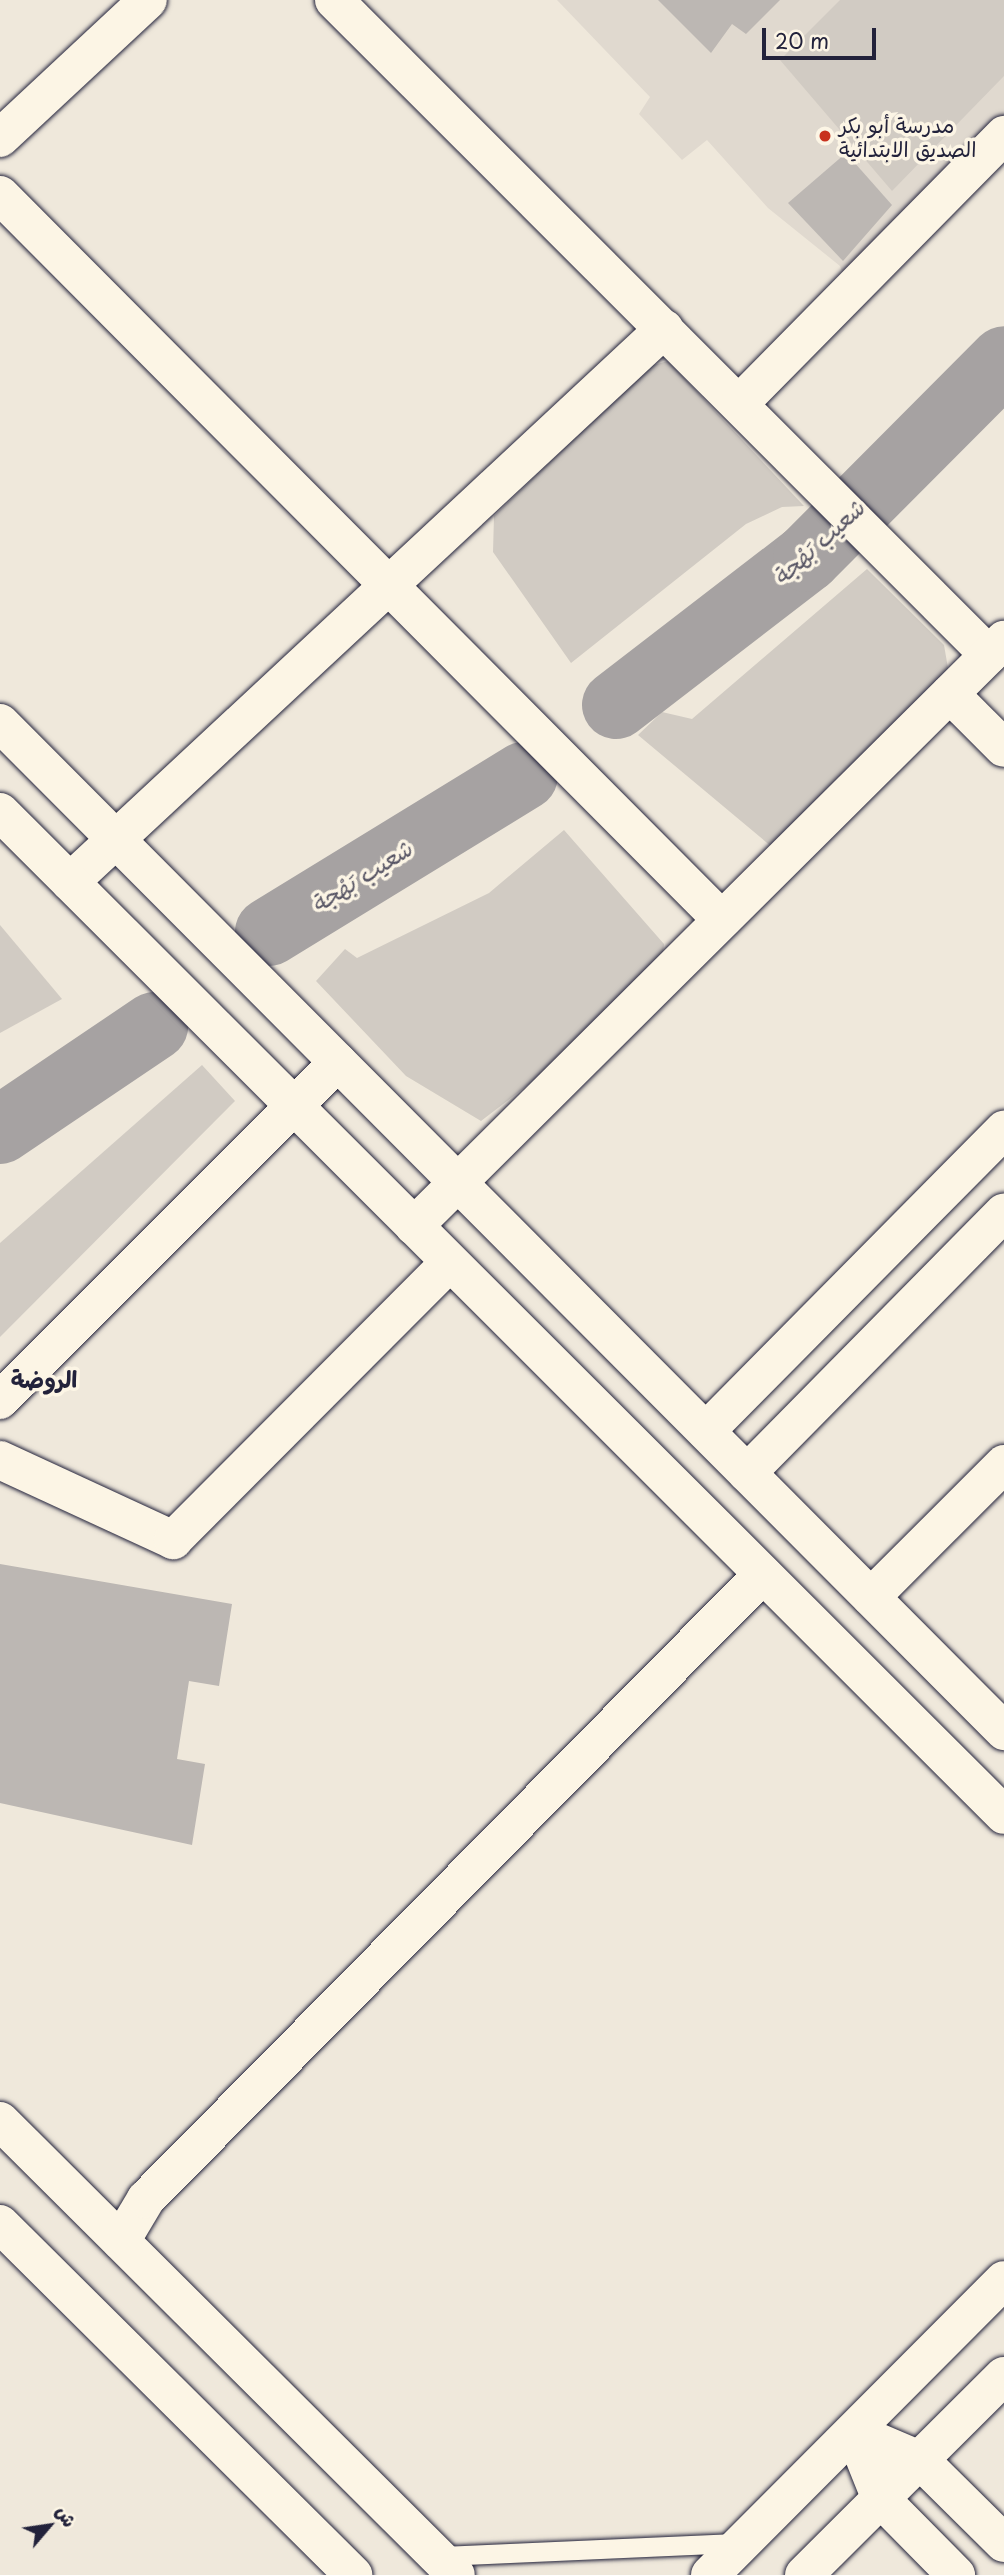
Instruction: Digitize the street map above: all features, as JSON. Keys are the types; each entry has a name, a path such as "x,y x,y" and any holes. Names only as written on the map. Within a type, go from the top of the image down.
{"street":[{"path":"0,138 148,0"},
{"path":"334,0 876,542 997,647 414,1226"},
{"path":"738,404 1004,135"},
{"path":"0,195 722,920"},
{"path":"70,882 118,842 664,329"},
{"path":"950,694 1004,748"},
{"path":"0,723 871,1597 999,1716"},
{"path":"0,812 1004,1815"},
{"path":"0,1399 338,1062"},
{"path":"706,1431 1004,1130"},
{"path":"747,1473 1004,1212"},
{"path":"0,1460 173,1540 450,1262"},
{"path":"871,1597 1004,1464"},
{"path":"121,2241 146,2199 763,1574"},
{"path":"0,2121 447,2566"},
{"path":"0,2224 353,2575"},
{"path":"710,2575 1004,2280"},
{"path":"804,2575 1004,2376"},
{"path":"855,2432 920,2460 1004,2543"},
{"path":"855,2432 881,2498 956,2575"}],"lane":[{"path":"447,2566 743,2543"}],"shaded area":[{"name":"مدرسة أبو بكر الصديق الابتدائية","path":"557,0 1004,0 1004,120 844,277 840,266 768,208 707,140 682,160 639,114 650,97"},
{"path":"840,0 1004,0 1004,76 892,191 780,60"},
{"path":"668,361 804,506 782,507 746,524 571,663 493,552 494,516 650,366"},
{"path":"867,569 944,645 949,674 778,852 638,735 662,712 692,719"},
{"path":"564,830 664,944 663,953 621,1013 481,1121 406,1076 316,981 345,949 357,958 489,893"},
{"path":"0,925 62,999 0,1033"},
{"path":"202,1065 235,1101 0,1337 0,1243"}],"building":[{"path":"658,0 780,0 746,34 732,24 711,53"},
{"path":"846,153 892,205 843,261 788,203"},
{"path":"0,1564 232,1604 219,1686 189,1681 177,1759 205,1764 192,1845 0,1803"}],"waterway":[{"name":"شعيب بَهْجة","path":"616,705 807,558 1004,360"},
{"name":"شعيب بَهْجة","path":"269,932 524,776"},
{"name":"شعيب بَهْجة","path":"0,1130 154,1026"}],"place":[{"name":"مدرسة أبو بكر الصديق الابتدائية","path":"825,136"}],"district":[{"name":"الروضة","path":"44,1379"}]}
